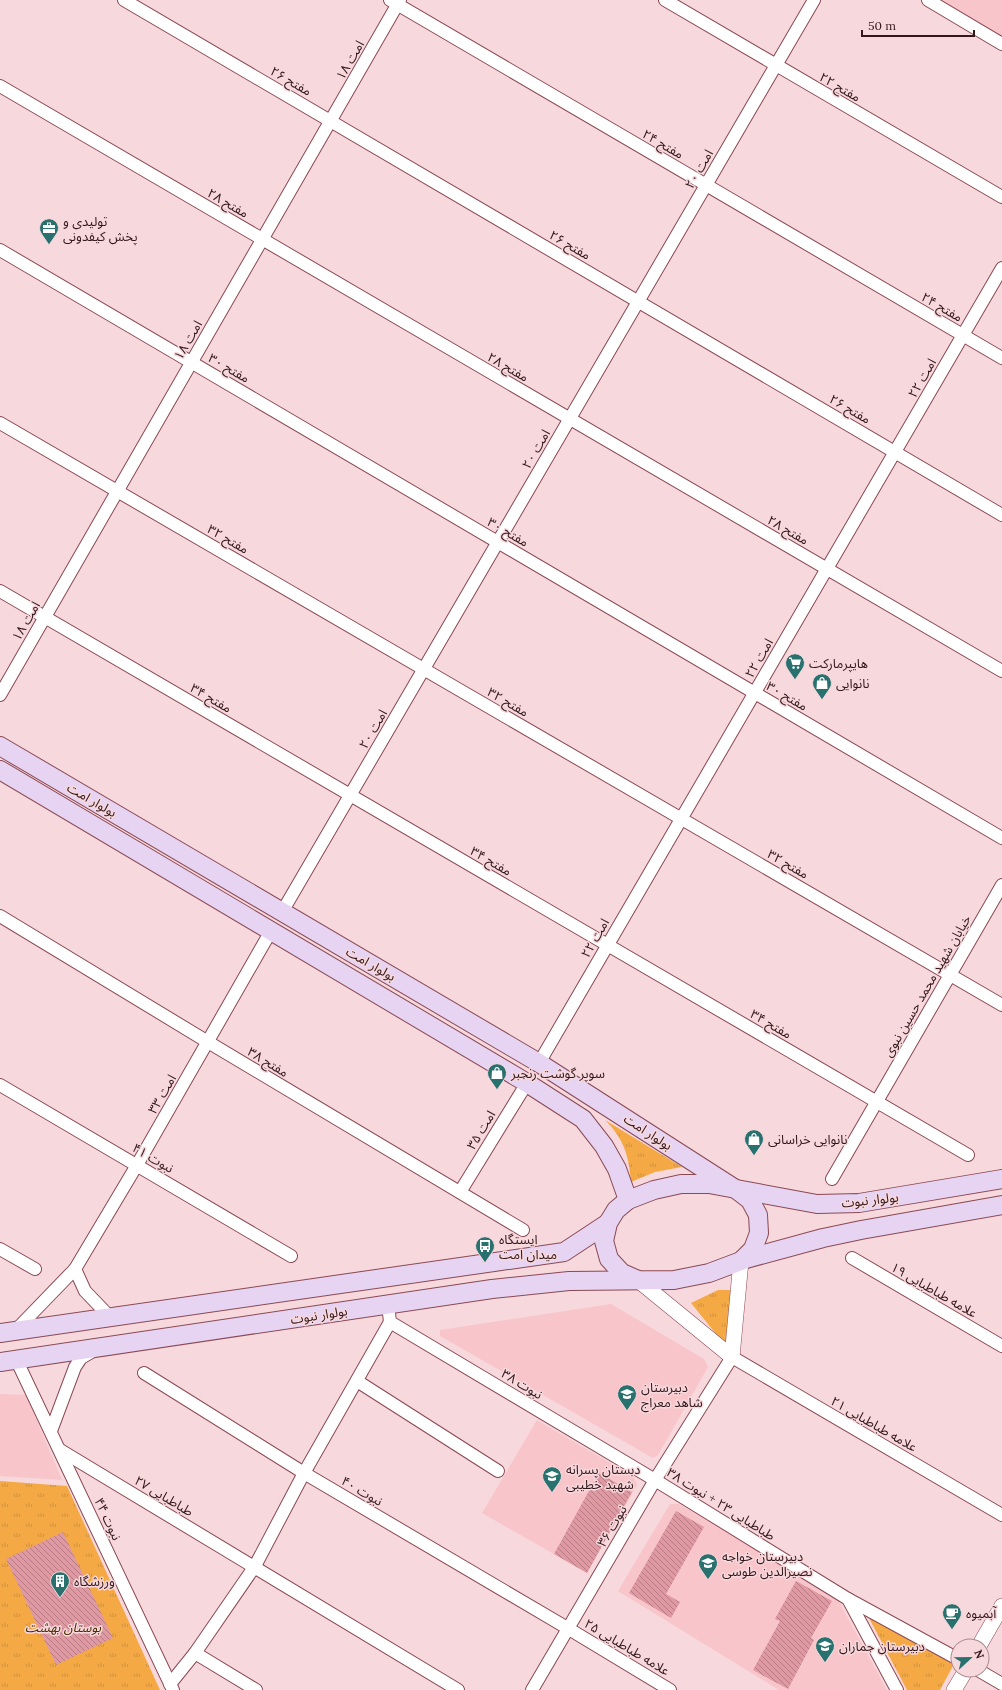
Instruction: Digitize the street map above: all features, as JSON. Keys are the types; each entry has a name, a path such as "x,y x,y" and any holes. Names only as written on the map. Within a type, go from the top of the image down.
{"main road":[{"name":"بولوار امت","path":"0,746 539,1063 737,1190"},
{"name":"بولوار امت","path":"0,770 527,1083 583,1119 604,1146 617,1169 628,1200"},
{"name":"بولوار نبوت","path":"737,1190 817,1204 859,1203 1002,1179"},
{"path":"681,1184 709,1184 737,1190 750,1200 758,1216 759,1232 753,1248 741,1261 709,1273 674,1280 639,1280 622,1273 610,1259 604,1241 608,1223 616,1210 628,1200 654,1190 681,1184"},
{"name":"بولوار نبوت","path":"741,1261 823,1238 1002,1205"},
{"path":"8,1332 109,1316 564,1252 608,1223"},
{"name":"بولوار نبوت","path":"8,1361 492,1289 569,1281 639,1280"}],"street":[{"name":"مفتح ۲۶","path":"124,0 1002,515"},
{"name":"مفتح ۲۲","path":"665,0 1002,197"},
{"name":"امت ۲۰","path":"282,912 814,0"},
{"path":"928,0 1002,44"},
{"name":"امت ۱۸","path":"0,695 330,121 396,1"},
{"name":"مفتح ۲۴","path":"396,1 1002,358"},
{"name":"مفتح ۲۸","path":"0,86 1002,671"},
{"name":"مفتح ۳۰","path":"0,250 1002,838"},
{"name":"امت ۲۲","path":"539,1063 1002,268"},
{"name":"مفتح ۳۲","path":"0,423 1002,1005"},
{"name":"مفتح ۳۴","path":"0,591 968,1155"},
{"name":"خیابان شهید محمد حسین نبوی","path":"832,1179 1002,884"},
{"name":"مفتح ۳۸","path":"0,916 523,1230"},
{"name":"امت ۳۳","path":"8,1332 75,1269 137,1165 271,931"},
{"name":"امت ۳۵","path":"460,1192 527,1083"},
{"name":"نبوت ۴۱","path":"0,1085 291,1256"},
{"path":"0,1249 35,1268"},
{"name":"علامه طباطبایی ۱۹","path":"852,1258 1002,1346"},
{"path":"732,1357 741,1261"},
{"path":"75,1269 85,1291 109,1316"},
{"path":"639,1280 732,1357"},
{"path":"171,1687 255,1566 304,1473 390,1322 388,1304"},
{"name":"نبوت ۳۸","path":"390,1322 655,1480"},
{"path":"51,1431 75,1367 81,1358 98,1348"},
{"name":"نبوت ۳۶","path":"532,1690 655,1480 732,1357"},
{"name":"علامه طباطبایی ۲۱","path":"732,1357 1002,1515"},
{"name":"نبوت ۴۴","path":"8,1361 51,1431 171,1687"},
{"name":"نبوت ۴۰","path":"144,1374 304,1473 569,1629"},
{"path":"357,1381 498,1471"},
{"name":"طباطبایی ۲۷","path":"60,1450 255,1566 458,1690"},
{"name":"طباطبایی ۲۳ + نبوت ۳۸","path":"655,1480 848,1599 897,1624 950,1654"},
{"path":"848,1599 897,1690"},
{"path":"984,1638 1002,1606"},
{"name":"علامه طباطبایی ۲۵","path":"569,1629 670,1690"},
{"path":"195,1653 256,1690"},
{"path":"990,1677 1002,1684"},
{"path":"954,1690 961,1678"}],"shaded area":[{"path":"937,0 1002,0 1002,38"},
{"name":"دبیرستان شاهد معراج","path":"611,1304 704,1359 708,1367 658,1455 653,1458 440,1336 440,1330"},
{"path":"0,1394 26,1395 62,1480 0,1476"},
{"path":"537,1420 634,1477 637,1485 587,1573 482,1513"},
{"path":"670,1504 679,1504 836,1596 887,1690 779,1690 618,1591"}],"green space":[{"path":"605,1120 682,1167 655,1172 631,1182 629,1164 624,1148 617,1134"},
{"path":"718,1290 734,1290 727,1345 691,1303"},
{"name":"بوستان بهشت","path":"0,1481 67,1486 160,1690 0,1690"},
{"path":"869,1618 950,1662 950,1671 940,1690 907,1690"}],"building":[{"path":"599,1473 632,1492 587,1573 554,1554"},
{"path":"676,1511 704,1527 666,1594 680,1602 671,1618 629,1593"},
{"name":"ورزشگاه","path":"63,1532 113,1638 56,1665 6,1559"},
{"path":"796,1581 832,1601 811,1638 814,1640 788,1689 753,1670 780,1621 775,1619"}],"place":[{"name":"تولیدی و پخش کیفدونی","path":"49,245"},
{"name":"هایپرمارکت","path":"795,680"},
{"name":"نانوایی","path":"822,700"},
{"name":"سوپر گوشت رنجبر","path":"497,1090"},
{"name":"نانوایی خراسانی","path":"754,1156"},
{"name":"ایستگاه میدان امت","path":"485,1263"},
{"name":"دبیرستان شاهد معراج","path":"627,1411"},
{"name":"دبستان پسرانه شهید خطیبی","path":"552,1493"},
{"name":"دبیرستان خواجه نصیرالدین طوسی","path":"708,1580"},
{"name":"ورزشگاه","path":"60,1598"},
{"name":"آبمیوه","path":"952,1630"},
{"name":"دبیرستان جماران","path":"825,1663"}]}
